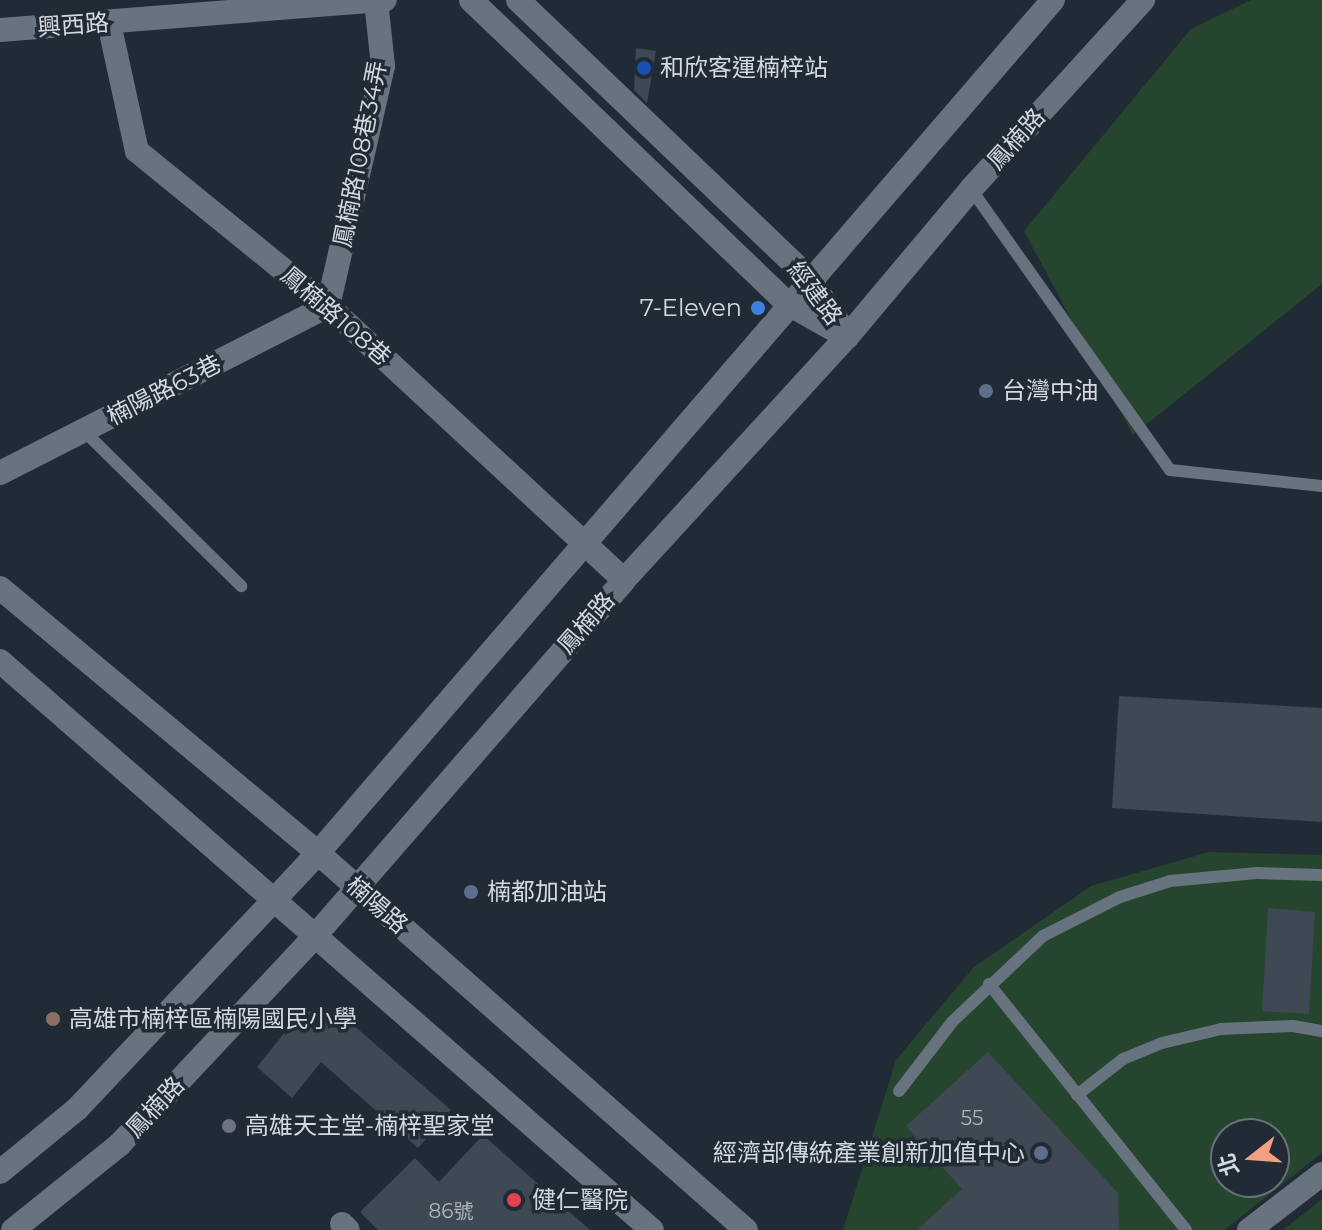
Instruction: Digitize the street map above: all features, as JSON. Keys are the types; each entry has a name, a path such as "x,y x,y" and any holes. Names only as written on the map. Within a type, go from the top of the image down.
{"street":[{"name":"興西路","path":"0,30 385,0"},
{"name":"經建路","path":"471,0 787,303 847,337"},
{"name":"經建路","path":"518,0 809,278 847,337"},
{"path":"0,1172 77,1109 318,853 787,303 1053,0"},
{"name":"鳳楠路","path":"13,1230 119,1145 315,936 624,580 847,337 971,189 1143,0"},
{"name":"鳳楠路108巷34弄","path":"328,306 383,66 376,1"},
{"name":"鳳楠路108巷","path":"109,23 137,151 328,306 586,539 624,580"},
{"name":"楠陽路63巷","path":"0,473 328,306"},
{"name":"楠陽路","path":"0,588 318,853 746,1230"},
{"path":"0,661 652,1230"},
{"path":"1249,1230 1322,1174"}],"lane":[{"path":"971,189 1170,470 1322,486"},
{"path":"84,431 241,586"},
{"path":"899,1091 989,984 1043,936 1120,897 1170,881 1257,873 1322,875"},
{"path":"989,984 1186,1230"},
{"path":"1077,1095 1123,1059 1162,1043 1221,1029 1293,1026 1322,1031"}],"green space":[{"path":"1251,0 1322,0 1322,284 1133,435 1024,231 1191,29"},
{"name":"經濟部傳統產業創新加值中心","path":"1209,852 1322,855 1322,1153 1290,1178 1290,1118 1210,1118 1210,1198 1265,1198 1224,1230 843,1230 896,1060 974,967 1091,886"},
{"path":"1322,1199 1322,1230 1283,1230"}],"building":[{"name":"和欣客運楠梓站","path":"636,48 656,51 647,103 634,90"},
{"path":"1119,696 1322,708 1322,822 1112,808"},
{"path":"1268,908 1315,912 1309,1014 1262,1011"},
{"path":"312,1011 344,1017 451,1110 418,1148 321,1062 292,1098 257,1067 299,1015"},
{"path":"988,1052 1118,1193 1119,1230 917,1230 962,1189 906,1126"},
{"path":"483,1135 590,1230 378,1230 360,1212 415,1158 439,1182"}],"place":[{"name":"和欣客運楠梓站","path":"644,68"},
{"name":"7-Eleven","path":"758,308"},
{"name":"台灣中油","path":"986,391"},
{"name":"楠都加油站","path":"471,892"},
{"name":"高雄市楠梓區楠陽國民小學","path":"53,1019"},
{"name":"高雄天主堂-楠梓聖家堂","path":"229,1126"},
{"name":"經濟部傳統產業創新加值中心","path":"1041,1153"},
{"name":"健仁醫院","path":"514,1200"}]}
